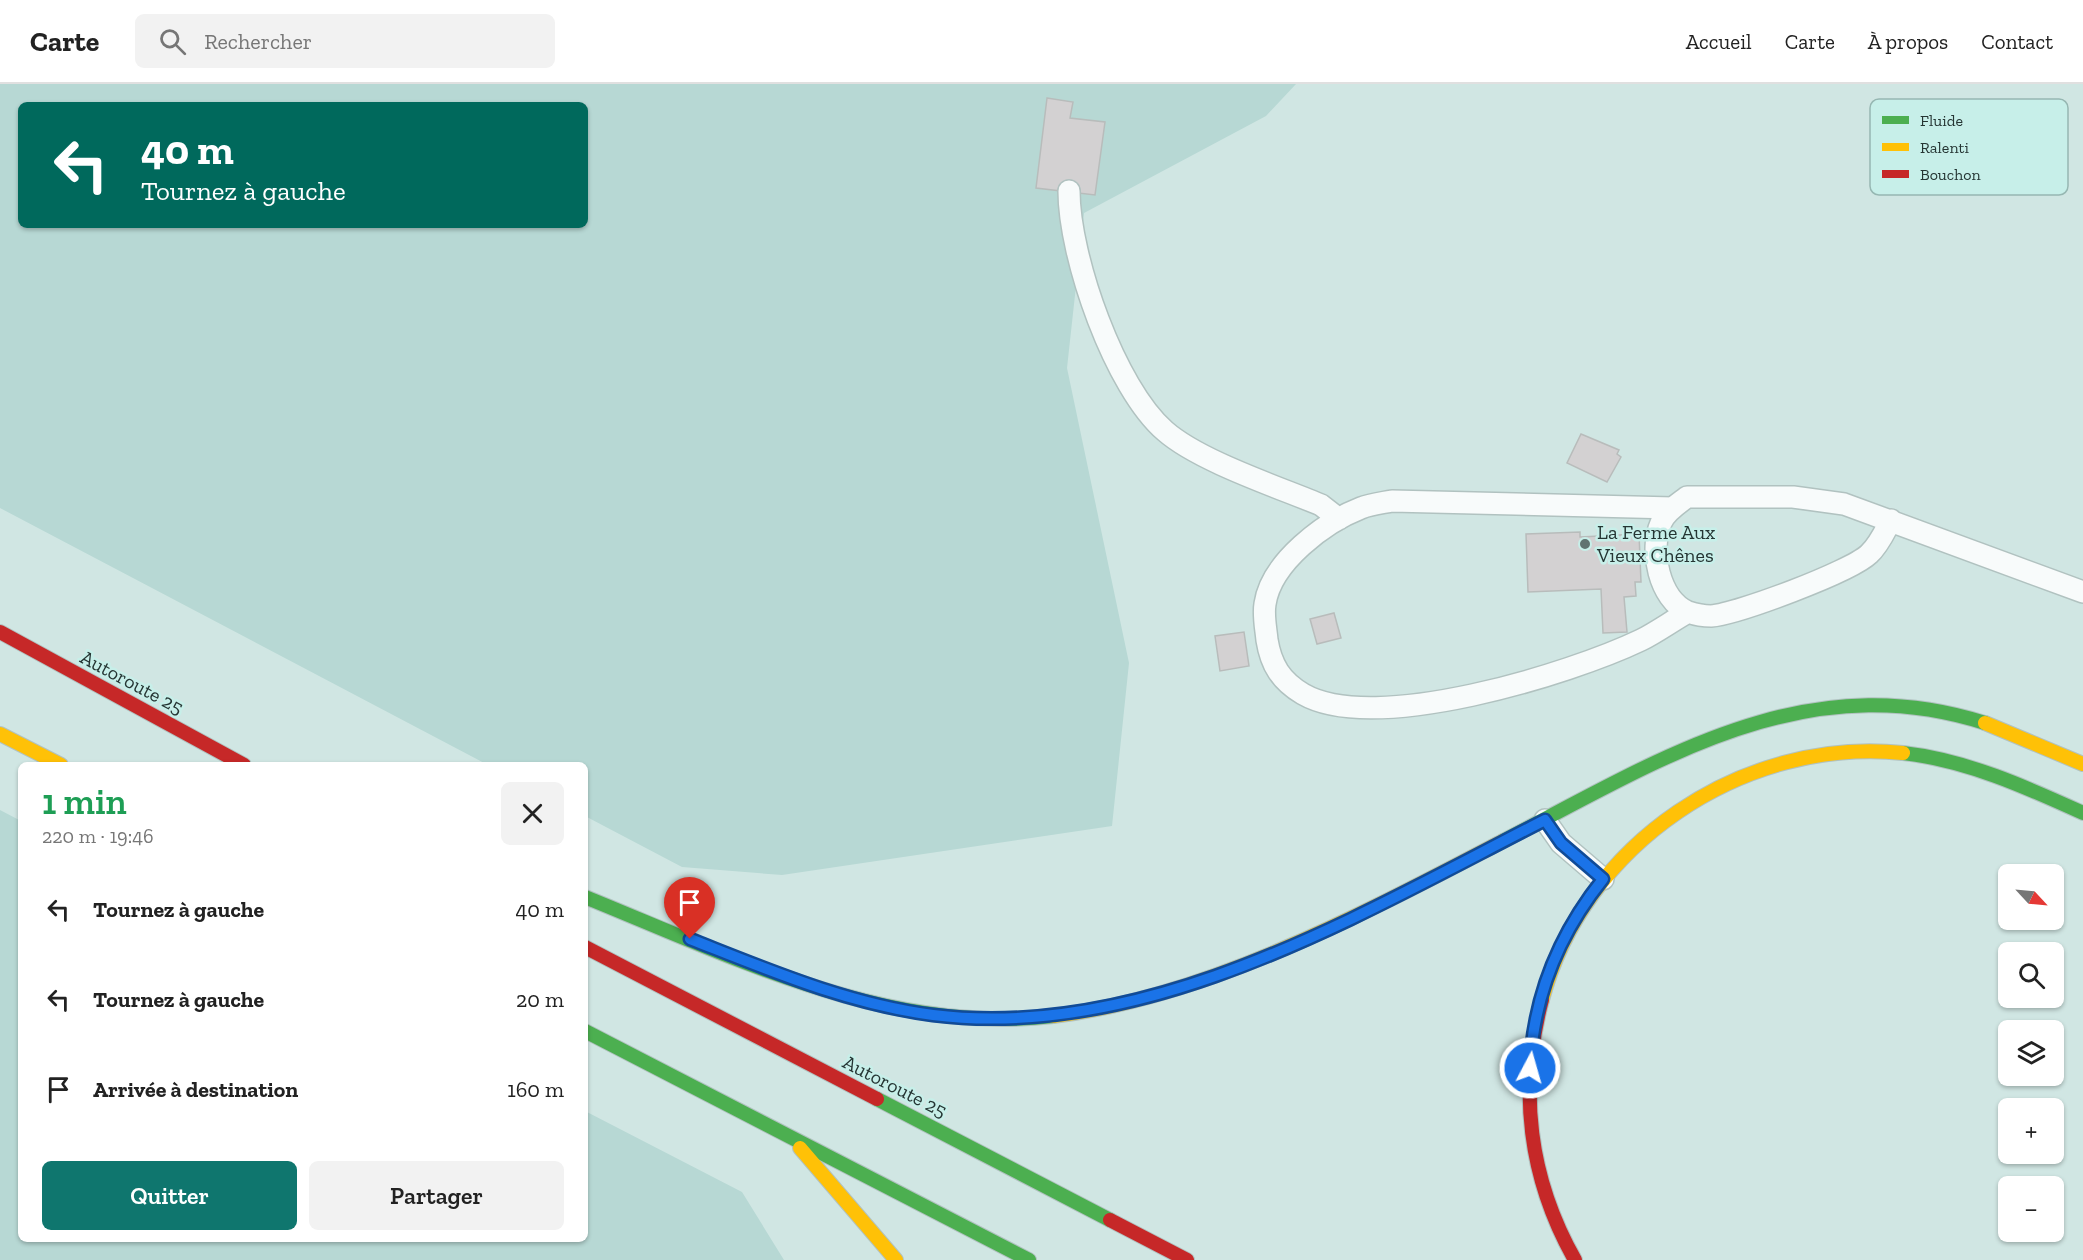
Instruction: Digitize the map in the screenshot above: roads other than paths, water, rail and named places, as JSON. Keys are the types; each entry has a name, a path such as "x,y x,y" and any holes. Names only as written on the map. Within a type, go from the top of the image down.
{"highway":[{"name":"Autoroute 25","path":"0,632 238,762"},
{"path":"588,898 795,980 850,998 933,1015 975,1018 1056,1016 1135,1000 1264,956 1384,901 1648,767 1729,730 1764,717 1830,705 1892,703 1955,713 2012,731 2083,764"},
{"path":"0,734 56,762"},
{"path":"1575,1260 1546,1200 1537,1167 1529,1110 1530,1055 1544,989 1556,952 1584,903 1634,845 1701,796 1731,779 1767,765 1847,750 1891,750 1972,766 2083,813"},
{"path":"222,753 244,762"},
{"name":"Autoroute 25","path":"588,949 1186,1260"},
{"path":"588,1033 1029,1260"},
{"path":"789,1135 896,1260"}],"lane":[{"path":"1069,191 1069,214 1086,283 1120,368 1144,409 1166,432 1194,450 1321,505 1339,519"},
{"path":"1891,520 1869,554 1853,566 1751,605 1711,616 1688,612 1671,598 1661,580 1656,550 1661,522 1687,497 1793,497 1844,504 1891,520 2083,592"},
{"path":"1673,508 1392,501 1363,507 1312,536 1290,557 1275,580 1265,603 1270,658 1281,678 1304,695 1334,705 1363,708 1412,705 1494,690 1587,661 1641,639 1688,612"},
{"path":"1545,820 1561,843 1603,879"}],"place":[{"name":"La Ferme Aux Vieux Chênes","path":"1585,544"}]}
